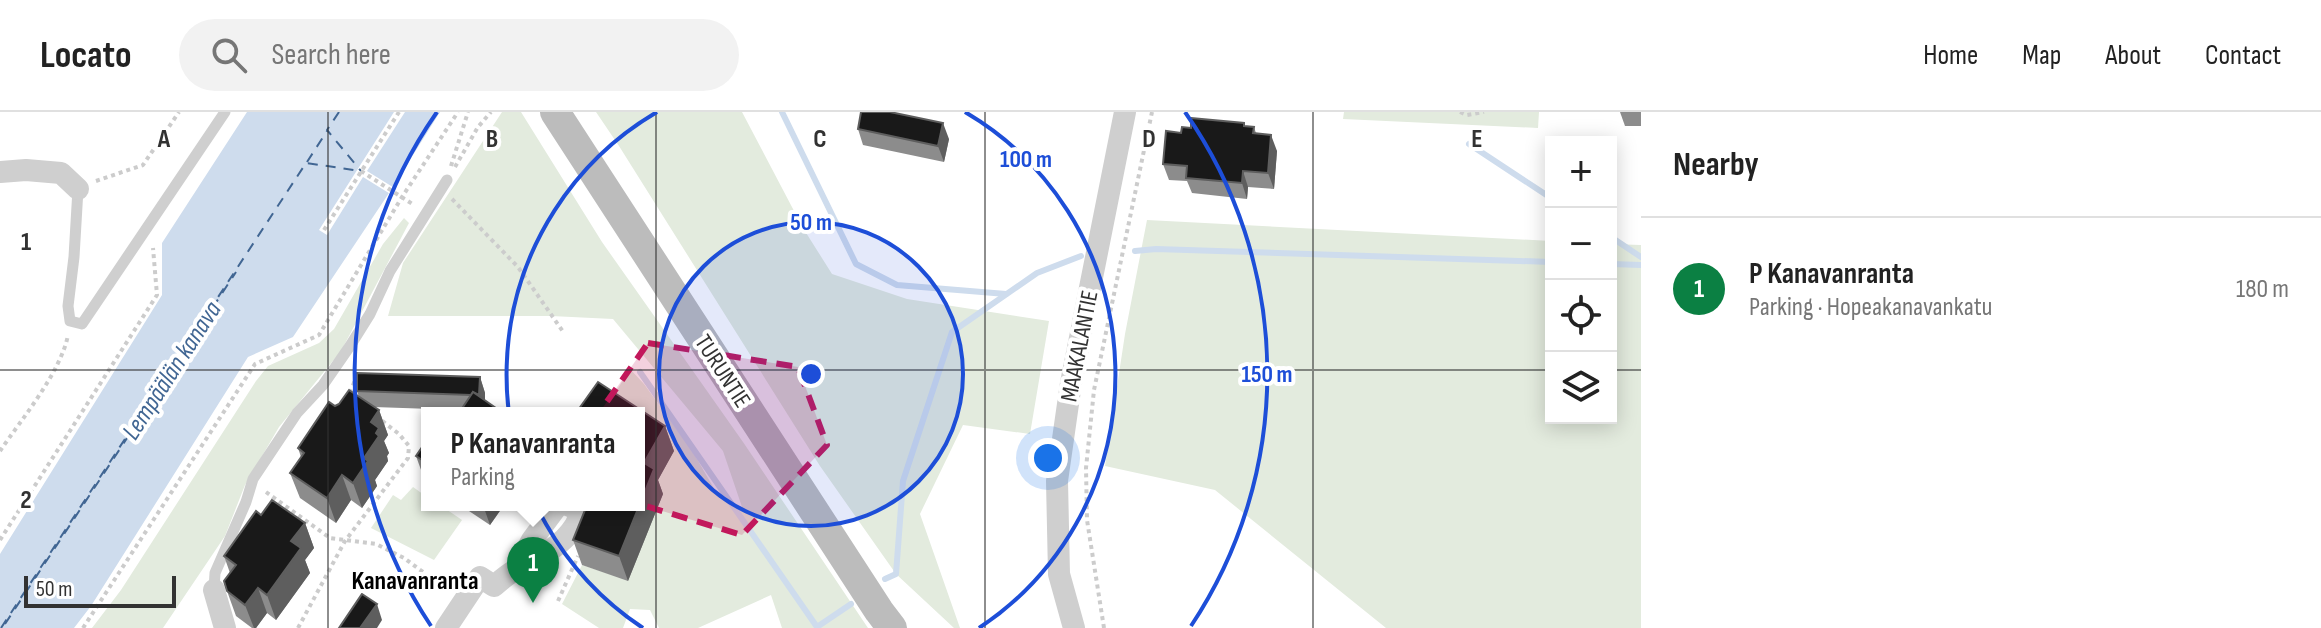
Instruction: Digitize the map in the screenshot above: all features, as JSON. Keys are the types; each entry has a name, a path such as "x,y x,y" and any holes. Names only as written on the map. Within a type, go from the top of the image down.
{"main road":[{"name":"TURUNTIE","path":"555,112 892,628"}],"street":[{"name":"MAAKALANTIE","path":"1074,628 1059,574 1057,481 1071,383 1125,112"},
{"path":"0,172 26,170 61,173 78,189"},
{"path":"517,568 532,540 554,511"},
{"path":"446,628 480,577 494,586 517,568 552,549 574,529 579,518 576,511"},
{"path":"214,590 225,628"}],"lane":[{"path":"78,189 68,306 70,321 82,324 225,112"},
{"path":"214,590 215,573 252,483 297,413 323,385 350,346 370,314 390,271 445,184"}],"path":[{"path":"78,189 108,175 143,165 179,112"},
{"path":"324,230 399,112"},
{"path":"83,628 255,364 319,335 402,197 458,112"},
{"path":"445,184 468,112"},
{"path":"445,184 478,127 491,112"},
{"path":"1093,628 1103,626 1087,520 1086,468 1094,390 1152,112"},
{"path":"1460,112 1467,115 1484,112"},
{"path":"361,171 402,197"},
{"path":"445,184 518,267 564,333"},
{"path":"0,540 157,295 149,226"},
{"path":"0,451 53,371 66,344 70,321"},
{"path":"349,399 355,380 365,378"},
{"path":"298,628 345,541 408,458 409,446 374,414"},
{"path":"252,483 330,538 376,544 404,558 427,575"}],"highlighted area":[{"path":"648,343 798,367 827,445 742,535 609,495 592,423"}],"shaded area":[{"path":"502,112 521,112 602,242 743,442 868,628 782,628 771,595 698,628 659,628 650,610 630,609 623,628 599,628 562,604 582,565 628,580 662,494 653,488 645,445 645,407 607,406 630,369 693,452 720,499 742,507 723,451 613,319 388,316 403,263"},
{"path":"596,112 742,112 803,228 832,274 907,299 1049,321 1030,434 963,425 920,514 960,628 954,628 896,574 820,466"},
{"path":"1344,112 1539,112 1538,128 1343,119"},
{"path":"404,218 409,223 341,351 279,427 245,485 225,536 163,628 92,628 121,590 256,381 268,366 319,343 334,329 383,244"},
{"path":"1147,220 1545,241 1545,424 1617,424 1617,244 1641,245 1641,628 1386,628 1215,490 1105,466 1125,334"},
{"path":"413,487 421,493 421,511 449,511 462,520 434,560 371,528 393,495 401,500"}],"water":[{"name":"Lempäälän kanava","path":"247,112 440,112 293,337 248,357 91,606 74,628 0,628 0,554 162,295 162,243"}],"pier":[{"path":"394,112 405,112 367,171 396,189 392,195 363,177 327,235 319,230"}],"building":[{"path":"861,112 890,112 943,123 938,146 858,129"},
{"path":"1191,118 1244,123 1244,126 1254,127 1253,133 1271,135 1268,173 1243,171 1242,183 1186,178 1187,166 1163,164 1166,131 1181,133 1182,127 1191,128"},
{"path":"357,373 480,377 479,395 473,392 471,395 357,391"},
{"path":"598,382 636,407 580,407"},
{"path":"349,390 379,410 371,422 379,428 376,433 379,436 364,458 368,461 353,483 342,475 327,498 290,473 304,453 298,448 329,402 335,406 339,404"},
{"path":"473,392 494,407 463,407"},
{"path":"645,413 665,426 645,461"},
{"path":"645,464 654,469 645,491"},
{"path":"272,500 305,523 291,541 301,548 267,595 258,588 245,605 227,591 224,581 236,565 224,556 256,511 261,515"},
{"path":"585,511 637,511 619,556 573,540"},
{"path":"362,594 377,604 360,628 339,628"}],"waterway":[{"path":"782,112 856,264 897,285 1006,294"},
{"path":"1469,144 1545,194"},
{"path":"1617,241 1641,257"},
{"path":"1135,251 1156,249 1545,262"},
{"path":"885,579 896,574 903,481 952,332 1037,273 1081,256"},
{"path":"1617,264 1641,265"},
{"path":"640,372 817,627 851,604"}],"ferry route":[{"path":"339,112 327,130 361,171"},
{"path":"307,162 327,131"},
{"path":"1,628 306,163 361,171"},
{"path":"5,624 236,272"}],"place":[{"name":"P Kanavanranta","path":"533,603"}],"district":[{"name":"Kanavanranta","path":"415,580"}]}
